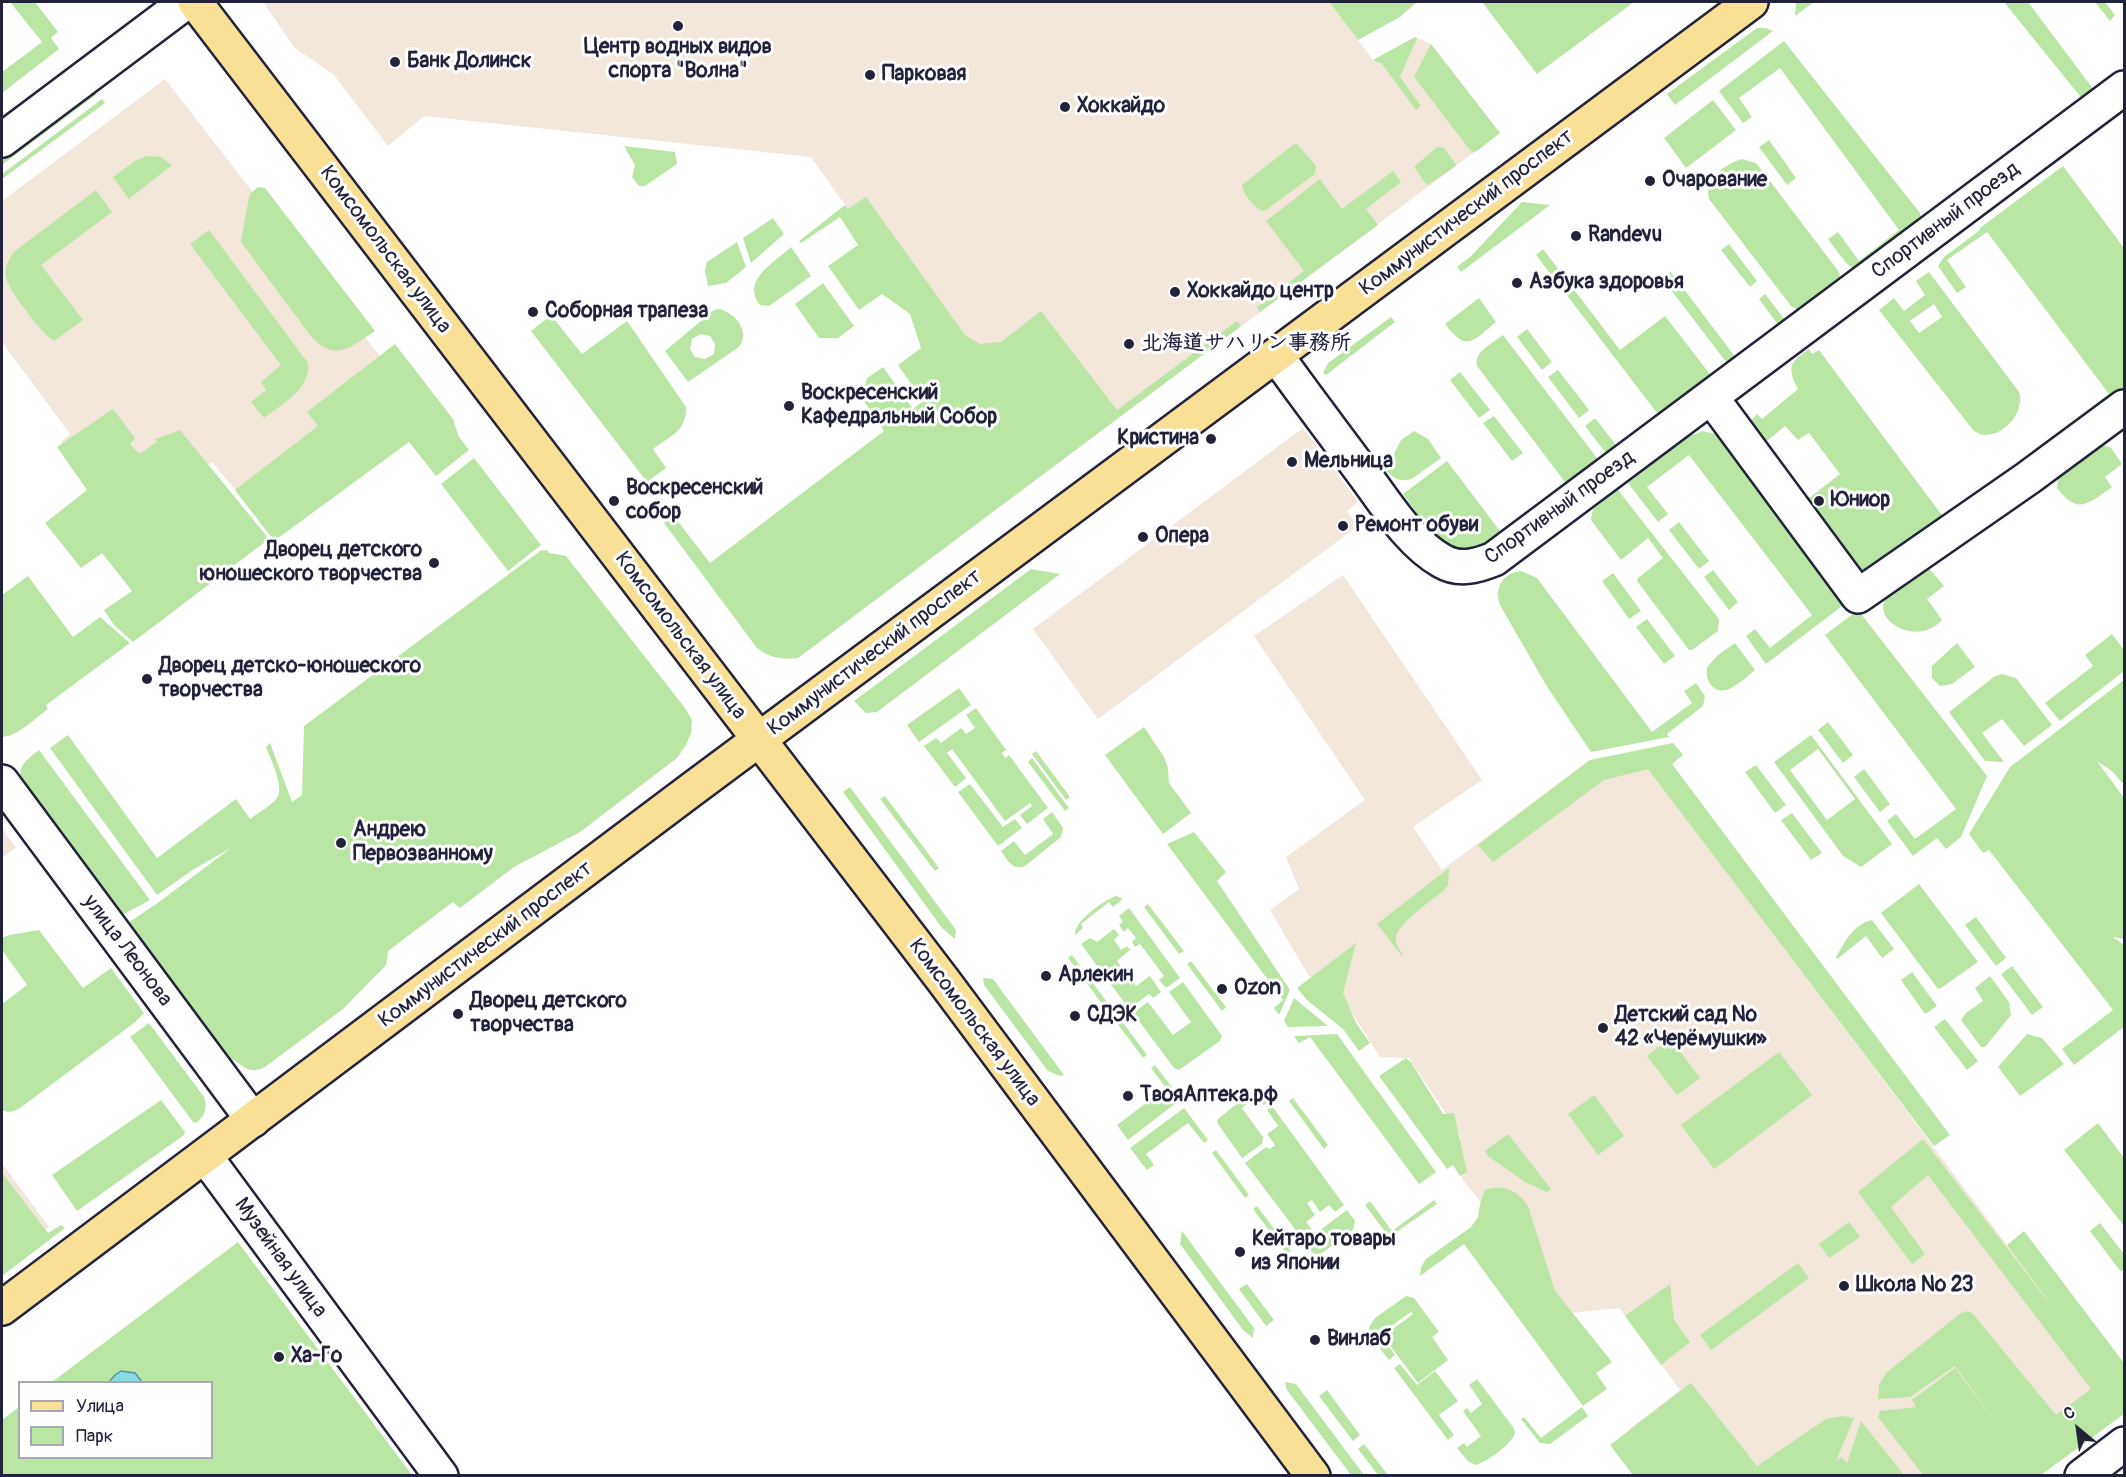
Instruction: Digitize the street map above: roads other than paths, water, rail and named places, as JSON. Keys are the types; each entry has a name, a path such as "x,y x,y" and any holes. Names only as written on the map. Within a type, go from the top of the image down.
{"main road":[{"name":"Комсомольская улица","path":"195,2 943,980 1313,1476"},
{"name":"Коммунистический проспект","path":"2,1308 759,740 1751,2"}],"street":[{"path":"2,140 186,2"},
{"name":"Спортивный проезд","path":"1276,355 1397,518 1420,544 1442,562 1461,567 1479,566 1494,559 2124,88"},
{"path":"1711,397 1858,596 2028,478 2124,407"},
{"name":"улица Леонова","path":"2,782 253,1120"},
{"name":"Музейная улица","path":"205,1156 441,1476"},
{"path":"2082,1476 2124,1444"}],"water":[{"path":"121,1371 135,1373 141,1381 110,1381"}],"place":[{"name":"Центр водных видов спорта \"Волна\"","path":"678,26"},
{"name":"Банк Долинск","path":"395,62"},
{"name":"Парковая","path":"870,75"},
{"name":"Хоккайдо","path":"1065,107"},
{"name":"Очарование","path":"1650,181"},
{"name":"Randevu","path":"1576,236"},
{"name":"Азбука здоровья","path":"1517,283"},
{"name":"Хоккайдо центр","path":"1175,292"},
{"name":"Соборная трапеза","path":"533,312"},
{"name":"北海道サハリン事務所","path":"1129,344"},
{"name":"Воскресенский Кафедральный Собор","path":"789,406"},
{"name":"Кристина","path":"1211,439"},
{"name":"Мельница","path":"1292,462"},
{"name":"Воскресенский собор","path":"614,501"},
{"name":"Юниор","path":"1819,501"},
{"name":"Ремонт обуви","path":"1343,526"},
{"name":"Опера","path":"1143,537"},
{"name":"Дворец детского юношеского творчества","path":"434,563"},
{"name":"Дворец детско-юношеского творчества","path":"147,679"},
{"name":"Андрею Первозванному","path":"341,843"},
{"name":"Арлекин","path":"1046,976"},
{"name":"Ozon","path":"1222,989"},
{"name":"Дворец детского творчества","path":"458,1014"},
{"name":"СДЭК","path":"1075,1016"},
{"name":"Детский сад № 42 «Черёмушки»","path":"1603,1028"},
{"name":"ТвояАптека.рф","path":"1128,1096"},
{"name":"Кейтаро товары из Японии","path":"1240,1252"},
{"name":"Школа № 23","path":"1844,1286"},
{"name":"Винлаб","path":"1315,1340"},
{"name":"Ха-Го","path":"279,1357"}]}
